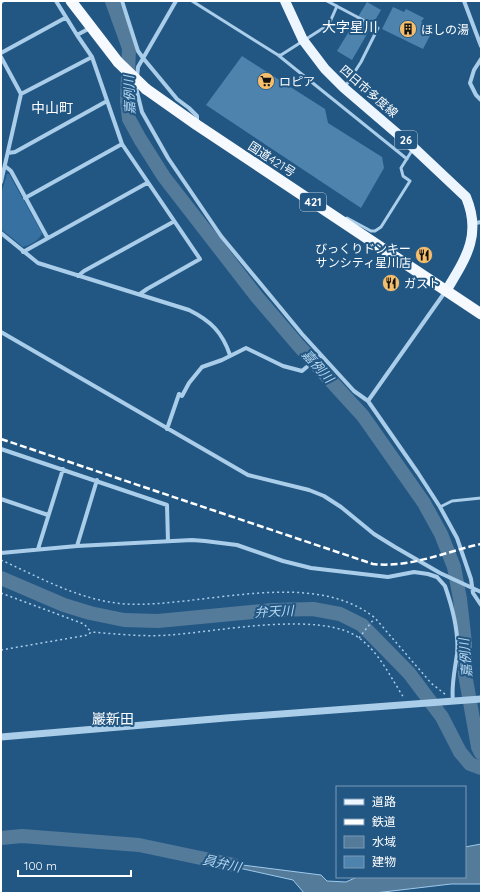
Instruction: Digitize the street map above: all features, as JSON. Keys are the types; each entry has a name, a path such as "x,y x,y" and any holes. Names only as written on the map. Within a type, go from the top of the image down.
{"highway":[{"name":"国道421号","path":"71,1 90,28 118,62 146,89 197,125 481,314"}],"main road":[{"name":"四日市多度線","path":"285,1 303,40 313,55 344,88 414,148 466,196 479,223 473,248 446,291"}],"street":[{"path":"56,1 65,18 92,56 122,144 173,222 200,259 140,294"},
{"path":"122,1 138,51 177,99 197,116 197,125"},
{"path":"176,1 138,67 137,96 142,112 168,158 221,236 320,356 354,391 368,401 440,507 457,538 471,578 473,593 481,605"},
{"path":"464,1 481,46"},
{"path":"1,53 65,18"},
{"path":"77,35 90,28"},
{"path":"21,94 92,56"},
{"path":"1,57 21,94 1,182"},
{"path":"481,59 474,70 470,83 476,95 481,100"},
{"path":"8,153 15,152 107,101"},
{"path":"25,198 122,144"},
{"path":"5,166 11,171 47,237"},
{"path":"23,252 47,237 147,183"},
{"path":"78,276 84,271 173,222"},
{"path":"1,233 38,263 189,310 207,319 217,330 230,355"},
{"path":"368,401 446,291"},
{"path":"1,332 248,475 309,490 324,496 341,507 374,534 439,575 447,594 457,640 457,654 450,701"},
{"path":"167,429 179,394 182,396 189,383 204,366 246,348 283,366 302,371 320,356"},
{"path":"1,450 98,480 167,505 168,541"},
{"path":"38,549 63,469"},
{"path":"77,546 98,480"},
{"path":"1,499 48,515"},
{"path":"1,553 77,546 192,540 237,545 283,561 311,568 388,577 414,572 439,575 450,578 481,592"},
{"path":"1,737 481,699"}],"lane":[{"path":"192,1 278,55 407,160"},
{"path":"328,1 378,28 361,62 344,88"},
{"path":"278,55 330,22 337,6"},
{"path":"342,222 347,218 371,231 375,231 381,227 410,182 403,176 401,168 414,148"},
{"path":"440,507 452,501 481,498"}],"path":[{"path":"1,560 58,586 95,600 127,604 268,592 316,594 344,602 367,612 375,618 431,683 450,701"},
{"path":"1,593 84,624 91,632"},
{"path":"359,638 375,618"},
{"path":"1,650 88,635 91,632 171,635 220,628 321,624 340,628 359,638 380,661 408,704"}],"shaded area":[{"path":"7,174 9,174 42,233 41,236 32,244 23,247 1,229 1,194"}],"water":[{"path":"481,844 481,884 451,884 375,893 304,893 293,880 203,860 321,875 327,881 346,882 355,878 466,878 466,847"}],"building":[{"path":"367,2 381,10 352,60 337,51"},
{"name":"ほしの湯","path":"393,7 404,12 406,9 424,18 421,22 434,28 423,49 382,29"},
{"path":"242,56 325,109 328,123 382,157 384,168 361,208 206,105"}],"waterway":[{"name":"嘉例川","path":"112,1 129,48 127,101 129,119 140,139 164,177 257,297 299,346 363,416 424,503 441,534 454,567 460,599 465,643 465,674 478,747 481,753"},
{"name":"弁天川","path":"1,578 64,605 90,613 124,620 158,621 273,610 313,609 340,614 362,625 409,673 442,717 460,752 470,764 481,768"},
{"name":"員弁川","path":"1,838 22,836 139,845 234,865"}],"railway":[{"path":"1,439 373,564 387,565 414,562 481,544"}],"place":[{"name":"ほしの湯","path":"408,29"},
{"name":"ロピア","path":"266,81"},
{"name":"びっくりドンキー サンシティ星川店","path":"424,255"},
{"name":"ガスト","path":"391,283"}],"district":[{"name":"大字星川","path":"350,27"},
{"name":"中山町","path":"52,108"},
{"name":"巖新田","path":"113,719"}]}
